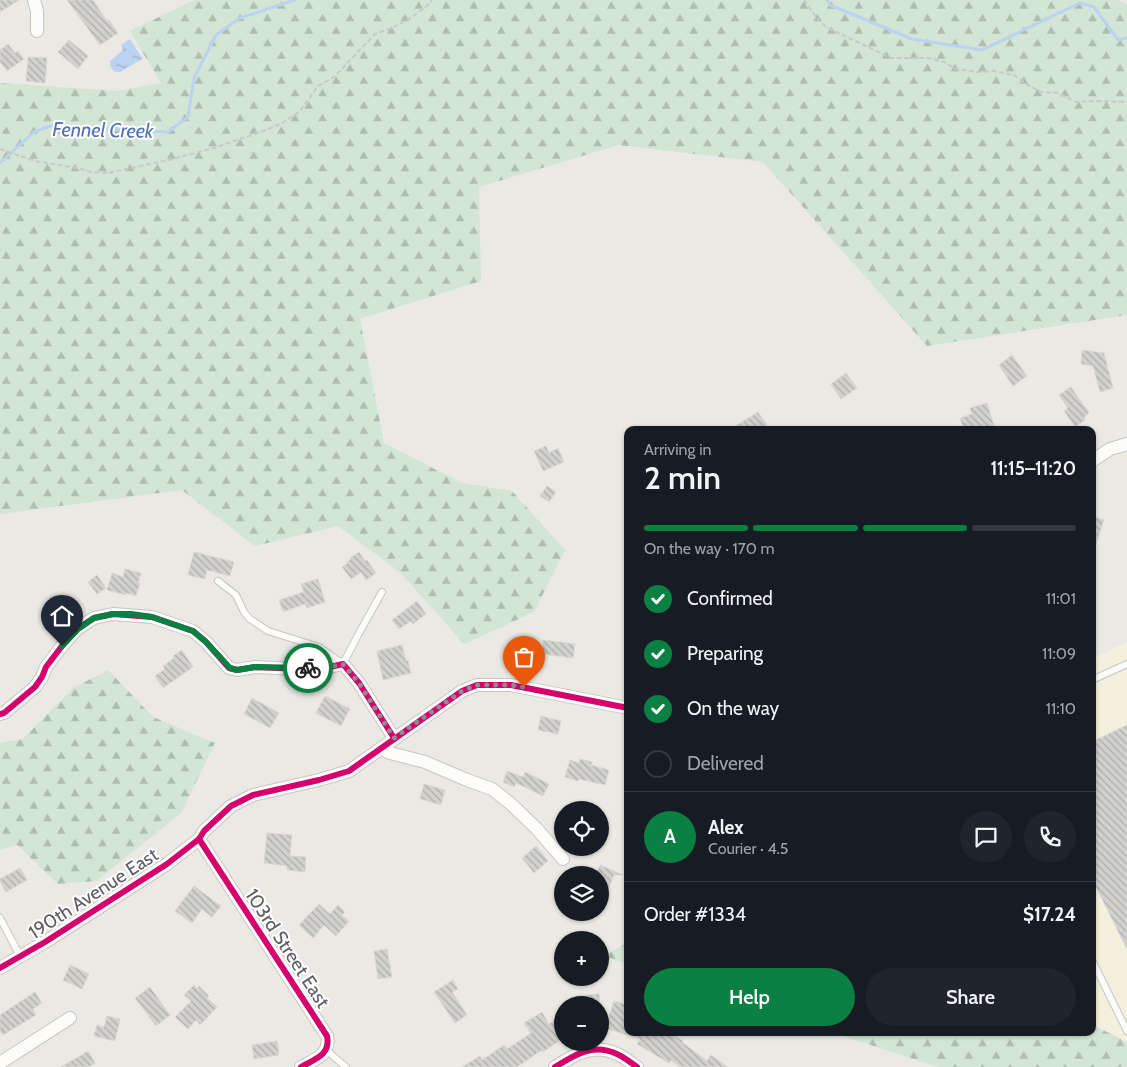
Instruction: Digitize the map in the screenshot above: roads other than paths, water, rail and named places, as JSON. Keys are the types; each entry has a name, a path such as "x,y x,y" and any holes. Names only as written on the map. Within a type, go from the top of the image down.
{"street":[{"path":"34,0 37,10 37,31"},
{"path":"1096,458 1110,449 1127,444"},
{"path":"0,714 4,714 35,686 46,667 78,629 94,618 113,614 152,617 193,631 230,668 237,670 255,667 325,668 343,664 359,683 394,738"},
{"path":"563,859 530,822 492,789 425,762 381,749 462,691 477,685 510,685 624,707"},
{"name":"190th Avenue East","path":"0,968 167,864 199,839 204,831 231,806 253,795 336,775 349,770 381,749"},
{"name":"103rd Street East","path":"199,839 312,1014 323,1028 328,1043 326,1050"},
{"path":"0,1063 70,1018"},
{"path":"555,1067 576,1054 592,1049 601,1049 618,1054 637,1067"},
{"path":"301,1067 321,1056 326,1050"}],"lane":[{"path":"218,581 236,596 250,619 268,631 319,647 343,664 382,592"},
{"path":"1096,678 1127,664"},
{"path":"0,918 20,956"},
{"path":"1096,968 1127,1031"},
{"path":"326,1050 346,1067"}],"water":[{"path":"130,39 142,59 120,72 115,72 111,68 110,61 123,50 121,45"}],"waterway":[{"name":"Fennel Creek","path":"0,163 34,132 50,126 168,132 188,117 194,78 216,35 240,18 295,0"},
{"name":"Fennel Creek","path":"827,0 830,5 912,39 982,50 1080,3 1094,7 1118,40 1127,38"}]}
